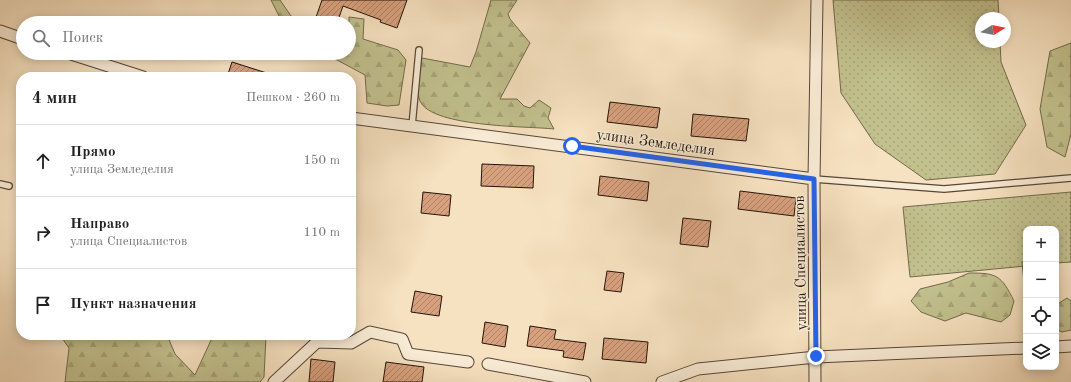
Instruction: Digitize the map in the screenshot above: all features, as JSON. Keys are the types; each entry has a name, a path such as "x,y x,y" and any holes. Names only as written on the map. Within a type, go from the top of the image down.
{"street":[{"name":"улица Специалистов","path":"815,382 814,179 817,0"},
{"path":"0,32 16,37"},
{"path":"90,60 127,72"},
{"name":"улица Земледелия","path":"356,119 814,179"},
{"path":"274,382 317,342 351,343 370,332 402,340 408,354 468,362"},
{"path":"1059,347 1071,346"},
{"path":"662,382 698,369 816,356 1023,348"},
{"path":"488,364 585,382"}],"lane":[{"path":"412,126 419,50"},
{"path":"814,179 944,189 1071,178"},
{"path":"0,184 9,186"}],"green space":[{"path":"271,0 280,0 291,16 279,16"},
{"path":"491,0 517,0 508,14 510,19 530,43 500,99 517,99 524,106 530,108 539,100 551,108 548,118 554,129 479,124 458,120 439,115 425,108 419,98 418,83 422,58 470,67 476,52"},
{"path":"833,0 998,0 999,12 975,12 975,48 1000,48 1001,62 1026,125 995,174 926,180 875,144 841,93"},
{"path":"356,18 364,19 363,39 398,50 406,60 399,105 387,106 367,103 365,75 337,60 356,60"},
{"path":"1071,43 1071,134 1065,157 1047,147 1040,109 1050,51"},
{"path":"1071,192 1071,262 1059,263 1059,226 1023,226 1023,266 910,277 903,207"},
{"path":"969,273 992,275 1001,281 1014,301 1010,315 1001,322 966,313 945,321 921,312 911,301 920,289 948,282"},
{"path":"1067,298 1071,301 1071,330 1062,332 1059,330 1059,303"},
{"path":"63,340 169,340 175,354 195,375 211,340 266,340 264,377 260,382 65,382 69,348"}],"building":[{"path":"322,0 407,0 397,28 380,22 381,20 343,6 339,16 316,16"},
{"path":"232,62 264,72 229,72"},
{"path":"610,102 660,108 657,128 607,122"},
{"path":"693,114 749,119 746,141 691,136"},
{"path":"482,164 534,166 533,188 481,186"},
{"path":"600,176 649,182 647,201 598,195"},
{"path":"740,191 796,198 794,216 738,209"},
{"path":"423,192 451,195 449,216 421,213"},
{"path":"683,218 711,221 708,247 680,244"},
{"path":"607,271 624,273 621,292 604,290"},
{"path":"415,291 442,296 439,316 411,312"},
{"path":"485,322 508,326 505,347 482,343"},
{"path":"530,326 556,330 554,339 586,343 583,360 563,357 564,351 527,346"},
{"path":"604,338 648,342 646,363 602,359"},
{"path":"311,359 335,362 333,382 309,382"},
{"path":"386,362 424,367 422,382 383,382"}],"route":[{"path":"572,146 814,179 816,356"}]}
